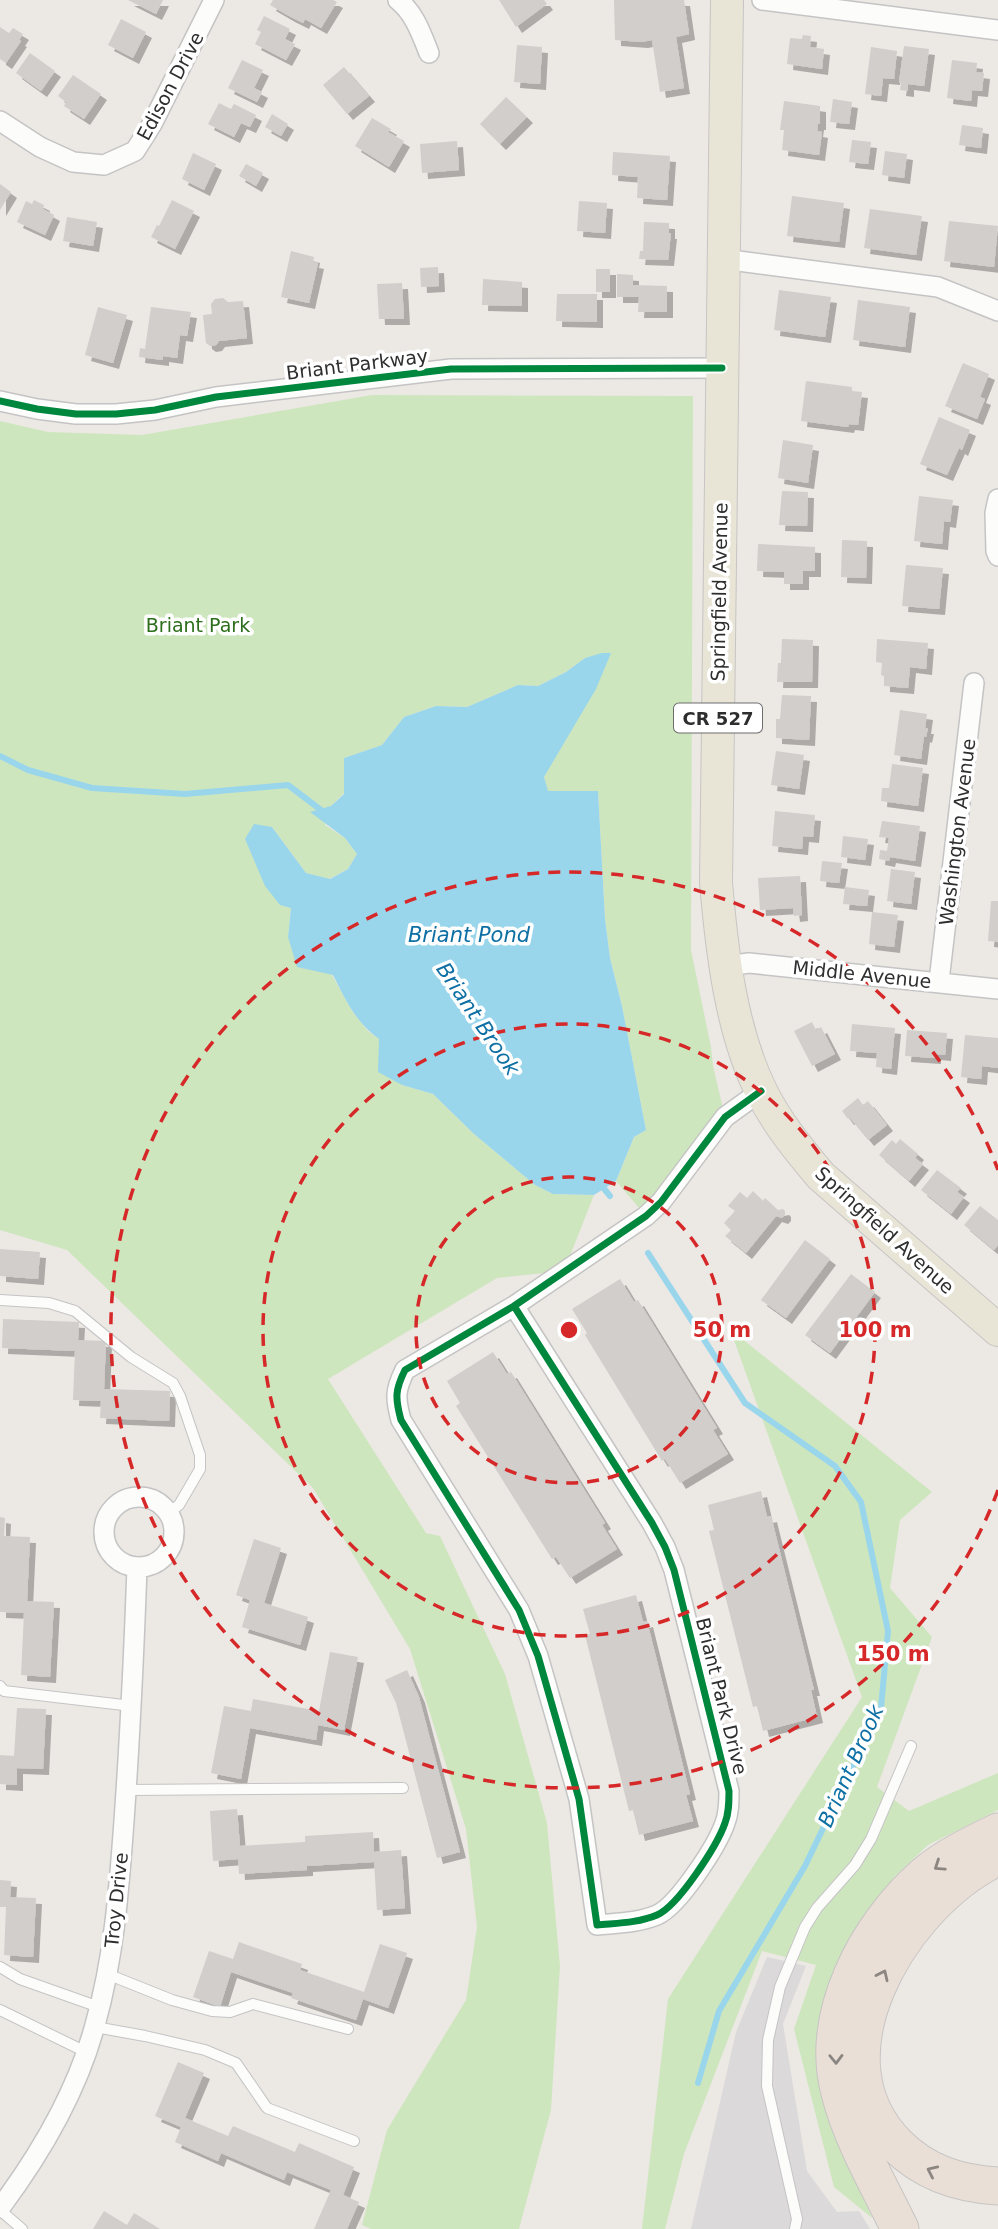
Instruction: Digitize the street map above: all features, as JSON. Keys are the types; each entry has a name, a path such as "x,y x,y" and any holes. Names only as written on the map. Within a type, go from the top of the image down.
{"highway":[{"path":"900,2229 849,2120 839,2092 836,2040 844,2000 868,1943 899,1901 940,1864 998,1832"},
{"path":"998,1857 948,1889 925,1911 891,1959 869,2009 862,2036 861,2066 865,2093 874,2115 888,2136 906,2154 927,2169 945,2177 972,2185 998,2186"}],"main road":[{"name":"Springfield Avenue","path":"727,0 716,883 732,999 742,1039 761,1091 797,1148 821,1176 998,1329"}],"street":[{"name":"Edison Drive","path":"0,121 40,147 73,162 104,165 135,152 152,124 214,0"},
{"path":"398,0 416,22 429,54"},
{"path":"762,0 836,5 998,30"},
{"path":"723,259 938,287 998,311"},
{"name":"Briant Parkway","path":"0,401 76,414 116,414 155,411 216,397 451,369 722,368"},
{"path":"998,499 995,513 998,556"},
{"name":"Washington Avenue","path":"939,981 974,683"},
{"name":"Middle Avenue","path":"727,966 750,963 998,989"},
{"name":"Briant Park Drive","path":"514,1306 665,1547 674,1570 729,1791 728,1812 722,1831 687,1886 675,1902 660,1914 641,1920 597,1924 579,1799 538,1656 519,1610 401,1420 396,1402 397,1386 405,1370 514,1306 646,1216 661,1202 725,1117 761,1091"},
{"path":"150,1498 168,1513 172,1523 171,1544 166,1554 158,1561 137,1567 115,1558 104,1537 104,1525 108,1514 116,1505 126,1499 150,1498"},
{"name":"Troy Drive","path":"0,2208 26,2173 54,2127 77,2078 97,2017 107,1974 117,1917 132,1706 137,1567"}],"lane":[{"path":"0,1300 49,1303 75,1311 131,1357 173,1384 180,1396 200,1455 200,1469 180,1505 168,1513"},
{"path":"1,1691 132,1706"},
{"path":"795,2229 797,2218 767,2086 768,2040 780,1987 805,1927 817,1908 855,1865 871,1839 911,1746"},
{"path":"126,1790 403,1788"},
{"path":"0,1967 97,2017 145,2036 205,2050 236,2063 267,2108 354,2141"},
{"path":"107,1974 172,2000 212,2011 230,2012 253,2004 348,2029"},
{"path":"0,2010 86,2052"},
{"path":"0,2208 22,2229"}],"shaded area":[{"path":"767,1957 806,1966 783,2024 807,2171 837,2212 859,2211 870,2229 691,2229 736,2032"}],"green space":[{"name":"Briant Park","path":"372,395 693,396 691,950 725,1117 646,1216 616,1181 634,1137 646,1130 610,958 605,919 598,792 547,791 544,777 564,740 585,658 566,672 538,686 518,685 467,707 436,706 404,717 382,745 344,758 344,793 331,806 325,825 345,838 357,854 348,869 329,879 306,873 272,827 291,908 288,937 332,975 352,1011 368,1031 379,1039 402,1085 433,1094 474,1134 535,1185 553,1194 594,1195 564,1271 497,1278 328,1379 426,1533 440,1536 505,1674 547,1823 560,1966 551,2110 519,2229 371,2229 362,2225 387,2130 466,2000 477,1927 466,1829 410,1649 313,1488 67,1250 0,1230 0,421 48,432 142,435"},
{"path":"730,1329 932,1492 900,1520 890,1588 932,1637 877,1787 909,1811 998,1773 998,1810 928,1845 895,1876 868,1914 823,2025 821,2096 872,2218 834,2187 794,2029 816,1965 762,1951 684,2154 665,2229 642,2229 668,1999 862,1697"}],"water":[{"name":"Briant Pond","path":"611,653 596,689 544,777 548,791 598,791 605,919 610,958 646,1130 634,1137 616,1181 594,1195 553,1194 535,1185 474,1134 433,1094 402,1085 378,1072 379,1039 358,1018 333,975 297,967 288,937 291,908 280,905 265,886 245,839 254,824 272,827 306,873 330,879 348,869 357,854 345,838 310,812 331,806 344,794 344,758 382,745 404,717 436,706 467,707 518,685 538,686 566,672 585,658"}],"building":[{"path":"128,0 163,0 156,14"},
{"path":"273,0 337,2 321,28 305,19 303,23 270,5"},
{"path":"499,0 544,0 547,4 516,27"},
{"path":"614,0 684,0 689,34 676,37 684,88 660,92 652,40 615,40"},
{"path":"264,16 290,29 285,39 295,44 286,60 255,44 261,32 257,30"},
{"path":"121,19 146,32 133,58 108,45"},
{"path":"0,27 9,33 13,28 23,34 6,63 0,59"},
{"path":"803,35 811,36 810,47 824,49 822,69 787,64 790,38 802,39"},
{"path":"517,45 542,47 540,84 514,82"},
{"path":"904,46 929,49 924,86 908,84 908,91 900,90 899,82"},
{"path":"871,47 897,51 894,79 883,78 881,96 865,94"},
{"path":"30,53 55,71 41,91 16,73"},
{"path":"242,60 263,70 254,88 262,92 257,102 228,88"},
{"path":"952,60 977,63 976,72 984,73 982,91 972,90 971,101 947,98"},
{"path":"344,67 369,96 347,114 323,85"},
{"path":"73,75 101,94 84,119 64,106 66,102 58,96"},
{"path":"506,97 527,117 500,144 480,124"},
{"path":"833,99 852,102 849,124 830,122"},
{"path":"784,101 820,106 820,124 817,131 822,132 819,155 782,150 784,130 780,130"},
{"path":"219,103 231,109 234,104 256,115 250,127 241,123 234,137 208,124"},
{"path":"272,114 288,124 281,136 265,127"},
{"path":"372,118 391,129 388,132 404,141 389,167 355,146"},
{"path":"962,125 983,128 981,148 959,145"},
{"path":"852,140 871,142 868,164 849,162"},
{"path":"457,141 459,170 422,173 420,144"},
{"path":"885,151 907,154 904,178 882,175"},
{"path":"613,152 670,156 667,200 637,198 638,177 612,175"},
{"path":"193,153 216,164 204,190 182,179"},
{"path":"246,164 263,173 256,186 239,176"},
{"path":"0,184 11,192 0,210"},
{"path":"792,196 844,203 839,242 787,236"},
{"path":"34,200 54,215 45,235 17,222 26,201 32,204"},
{"path":"172,200 194,211 175,249 151,237"},
{"path":"579,201 607,203 605,233 577,231"},
{"path":"870,209 922,216 916,255 864,248"},
{"path":"67,217 97,222 93,246 63,241"},
{"path":"949,221 998,226 994,267 944,261"},
{"path":"644,222 669,223 671,233 668,260 639,259 640,251 643,251"},
{"path":"291,251 314,257 313,262 318,263 309,303 281,297"},
{"path":"438,267 439,286 421,287 420,268"},
{"path":"596,269 610,269 610,292 596,292"},
{"path":"617,274 633,275 633,285 667,286 667,312 638,312 639,297 617,297"},
{"path":"483,279 522,282 522,306 482,305"},
{"path":"402,283 404,319 379,319 377,284"},
{"path":"779,290 831,297 825,337 774,330"},
{"path":"557,294 597,294 597,322 556,321"},
{"path":"223,298 228,302 243,301 247,338 219,341 210,346 206,343 203,315 212,314 211,304 215,299"},
{"path":"858,300 910,307 905,347 853,340"},
{"path":"98,307 127,315 113,363 85,355"},
{"path":"151,307 191,312 187,336 180,335 177,358 163,356 163,360 139,357 140,348 145,349"},
{"path":"963,363 989,374 980,397 985,399 977,419 945,406"},
{"path":"806,381 852,387 852,391 862,392 858,425 849,424 848,427 801,421"},
{"path":"939,417 970,430 947,475 920,464"},
{"path":"783,440 813,445 808,483 778,478"},
{"path":"782,491 808,492 807,526 779,525"},
{"path":"919,496 953,500 950,522 944,521 942,544 914,541"},
{"path":"842,540 867,541 866,578 841,577"},
{"path":"758,544 815,547 815,571 803,571 803,584 784,584 784,572 757,571"},
{"path":"906,565 943,568 939,609 902,606"},
{"path":"782,639 813,640 812,682 777,682"},
{"path":"877,639 928,643 926,669 910,667 908,688 884,686 882,663 876,662"},
{"path":"782,695 811,696 809,740 776,738 776,719 780,719"},
{"path":"900,710 927,714 925,728 928,728 926,737 924,736 921,759 894,755"},
{"path":"776,751 804,755 799,789 771,785"},
{"path":"892,764 923,768 918,806 881,801 882,788 889,788"},
{"path":"775,811 815,815 813,837 803,836 802,849 772,846"},
{"path":"882,821 920,826 915,861 890,857 889,861 879,859 880,850 887,851 889,838 879,837"},
{"path":"843,836 868,839 865,860 841,857"},
{"path":"822,861 842,863 839,883 820,881"},
{"path":"891,869 915,872 911,904 887,901"},
{"path":"800,876 802,915 794,916 793,908 760,910 758,878"},
{"path":"845,887 869,890 867,906 843,904"},
{"path":"991,901 998,901 998,942 988,941"},
{"path":"872,912 898,915 894,947 869,944"},
{"path":"812,1022 816,1030 821,1027 835,1054 812,1066 794,1031"},
{"path":"852,1024 895,1028 891,1069 876,1067 877,1053 850,1051"},
{"path":"907,1030 947,1033 945,1055 935,1054 935,1058 905,1056"},
{"path":"965,1035 998,1038 998,1068 982,1066 981,1079 961,1077"},
{"path":"858,1098 863,1105 868,1101 887,1125 868,1140 842,1111"},
{"path":"900,1139 918,1154 915,1158 923,1164 909,1181 879,1155 892,1140 896,1144"},
{"path":"937,1170 961,1188 957,1192 964,1197 951,1214 921,1190"},
{"path":"753,1191 778,1210 783,1209 785,1215 782,1218 776,1216 746,1253 725,1236 731,1230 724,1223 735,1211 728,1206 740,1192 747,1198"},
{"path":"980,1206 998,1220 998,1245 994,1250 964,1225"},
{"path":"805,1240 830,1259 786,1318 761,1300"},
{"path":"0,1249 40,1252 38,1279 0,1276"},
{"path":"851,1274 875,1292 830,1353 805,1335"},
{"path":"620,1279 634,1302 638,1300 717,1428 713,1430 728,1454 680,1483 665,1459 662,1461 572,1309"},
{"path":"3,1319 79,1322 78,1340 106,1341 104,1389 170,1391 169,1421 100,1418 101,1401 73,1400 75,1351 2,1348"},
{"path":"493,1352 507,1374 511,1372 605,1523 602,1525 617,1549 570,1578 556,1557 552,1559 456,1406 460,1403 447,1381"},
{"path":"761,1491 767,1517 771,1516 814,1690 811,1690 817,1717 763,1731 757,1706 753,1707 709,1531 714,1530 708,1505"},
{"path":"0,1517 5,1518 4,1536 30,1537 27,1601 54,1602 50,1677 21,1675 24,1613 0,1612"},
{"path":"254,1539 281,1548 264,1603 308,1617 300,1645 242,1627 250,1600 236,1595"},
{"path":"636,1595 643,1622 647,1621 690,1794 686,1795 693,1821 639,1835 633,1810 629,1811 585,1635 590,1634 583,1609"},
{"path":"330,1652 358,1657 344,1730 318,1725 316,1740 250,1728 241,1779 211,1773 224,1706 251,1711 253,1699 319,1711"},
{"path":"407,1670 419,1697 460,1852 437,1858 396,1703 385,1680"},
{"path":"17,1708 46,1709 43,1769 17,1768 17,1785 0,1784 0,1755 14,1756"},
{"path":"237,1809 240,1846 305,1842 305,1836 373,1832 374,1852 401,1850 405,1908 377,1910 374,1862 239,1874 238,1859 213,1861 210,1811"},
{"path":"0,1880 11,1881 10,1897 36,1898 33,1957 4,1955 6,1907 0,1907"},
{"path":"239,1942 302,1964 300,1970 364,1992 380,1944 407,1953 388,2008 363,1999 356,2020 291,1998 293,1993 231,1972 220,2007 193,1997 209,1951 233,1959"},
{"path":"178,2062 204,2073 185,2118 228,2136 233,2126 295,2152 299,2143 354,2167 343,2195 359,2202 347,2229 314,2229 331,2190 287,2172 284,2180 221,2153 218,2161 175,2142 181,2127 155,2116"},
{"path":"104,2211 127,2225 134,2213 160,2229 93,2229"}],"waterway":[{"name":"Briant Brook","path":"0,756 28,770 92,788 185,794 288,785 325,813"},
{"name":"Briant Brook","path":"601,1185 610,1196"},
{"name":"Briant Brook","path":"648,1253 745,1403 835,1466 861,1502 888,1631 881,1708 805,1866 719,2011 698,2083"}],"cycle path":[{"path":"0,401 76,414 116,414 155,410 216,397 451,369 722,368"},
{"path":"514,1306 665,1547 674,1570 729,1791 725,1823 696,1874 666,1909 642,1920 597,1925 579,1799 538,1656 519,1610 401,1420 398,1389 405,1370 514,1306 646,1216 661,1202 725,1117 761,1091"}]}
